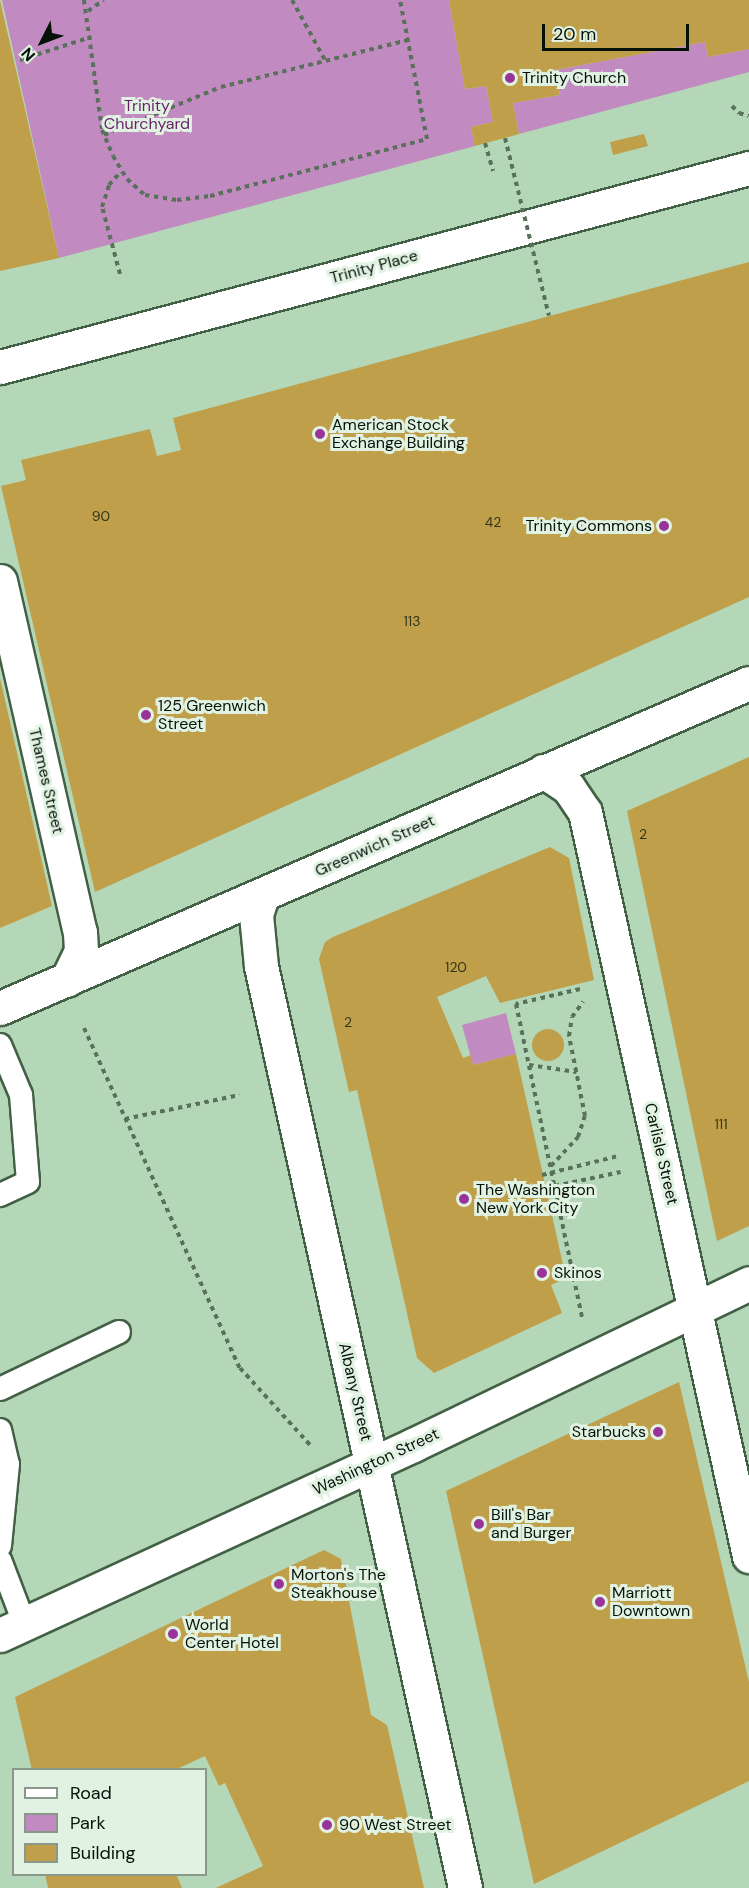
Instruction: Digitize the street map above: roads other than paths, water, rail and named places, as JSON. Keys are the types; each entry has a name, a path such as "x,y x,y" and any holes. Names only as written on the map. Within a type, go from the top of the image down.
{"street":[{"name":"Trinity Place","path":"0,367 749,168"},
{"name":"Thames Street","path":"0,581 80,932 81,951 67,980"},
{"name":"Greenwich Street","path":"0,1008 749,683"},
{"name":"Carlisle Street","path":"543,771 568,787 585,812 749,1556"},
{"name":"Albany Street","path":"262,896 256,915 261,966 465,1888"},
{"name":"Washington Street","path":"12,1629 371,1464 749,1282"}],"lane":[{"path":"0,1045 21,1095 28,1182 0,1195"},
{"path":"0,1389 119,1332"},
{"path":"0,1430 8,1464 0,1546"},
{"path":"0,1560 12,1629"}],"place":[{"name":"Trinity Church","path":"510,78"},
{"name":"American Stock Exchange Building","path":"320,434"},
{"name":"Trinity Commons","path":"664,526"},
{"name":"125 Greenwich Street","path":"146,715"},
{"name":"The Washington New York City","path":"464,1199"},
{"name":"Skinos","path":"542,1273"},
{"name":"Starbucks","path":"658,1432"},
{"name":"Bill's Bar and Burger","path":"479,1524"},
{"name":"Morton's The Steakhouse","path":"279,1584"},
{"name":"Marriott Downtown","path":"600,1602"},
{"name":"World Center Hotel","path":"173,1634"},
{"name":"90 West Street","path":"327,1825"}],"park label":[{"name":"Trinity Churchyard","path":"147,115"}]}
